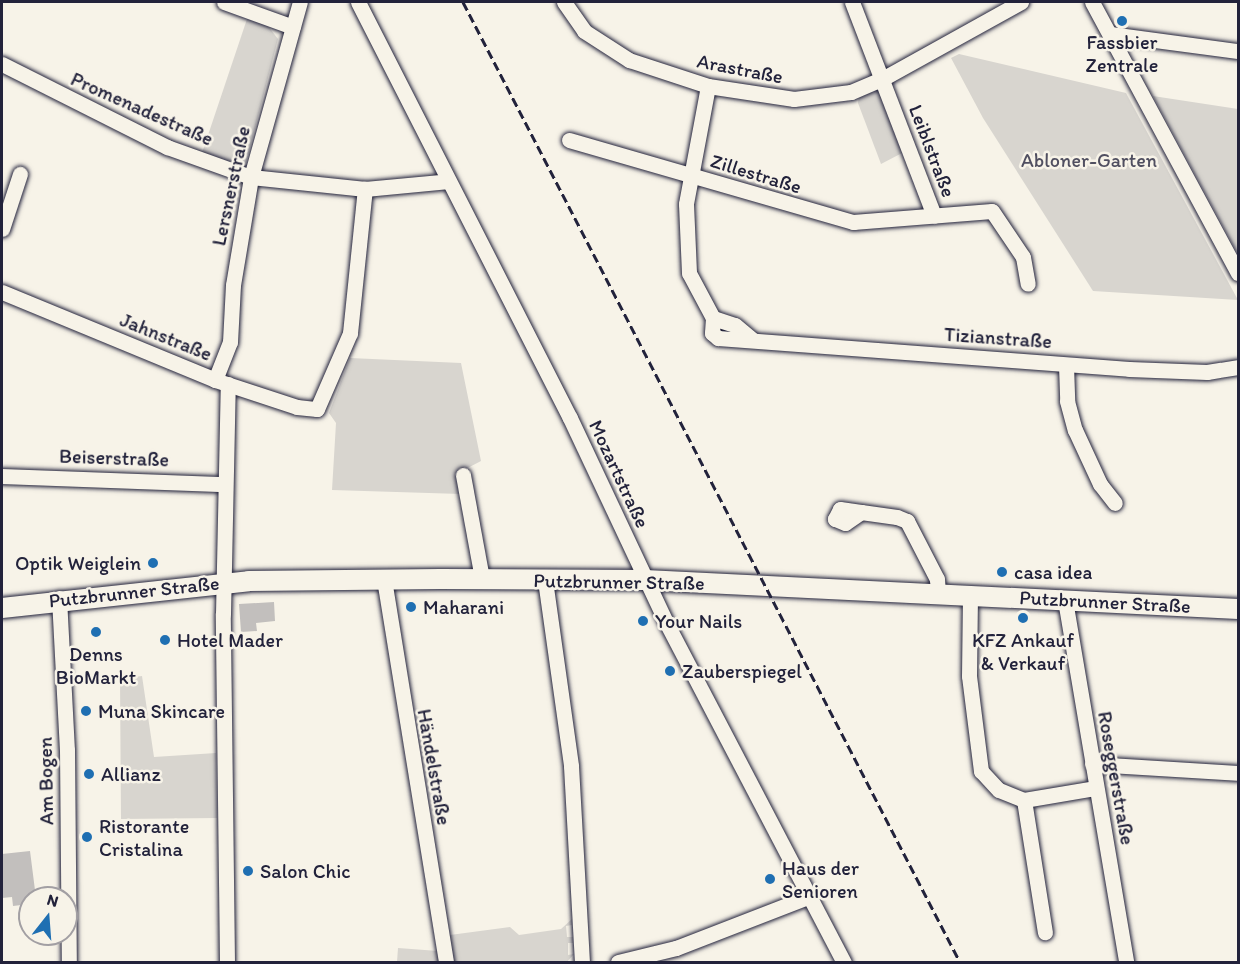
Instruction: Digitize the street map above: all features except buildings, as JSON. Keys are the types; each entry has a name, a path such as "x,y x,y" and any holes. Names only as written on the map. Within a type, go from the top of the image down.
{"main road":[{"name":"Putzbrunner Straße","path":"2,608 59,598 225,583 482,579 645,580 1239,609"}],"street":[{"path":"224,2 293,27"},
{"name":"Lersnerstraße","path":"227,963 225,484 222,382 230,342 233,285 251,177 300,2"},
{"name":"Mozartstraße","path":"358,2 583,446 645,580 844,963"},
{"name":"Arastraße","path":"564,2 575,22 618,53 708,86 794,99 851,92 882,80 1021,2"},
{"name":"Leiblstraße","path":"852,2 934,216 992,211 1023,257 1028,284"},
{"path":"1092,2 1239,273"},
{"path":"1110,34 1239,51"},
{"name":"Promenadestraße","path":"2,64 166,147 251,177 365,189 449,181"},
{"name":"Tizianstraße","path":"708,86 690,176 685,226 689,273 713,318 715,336 1175,372 1239,368"},
{"name":"Zillestraße","path":"568,140 853,222 934,216"},
{"path":"2,229 20,174"},
{"name":"Jahnstraße","path":"2,292 222,382 297,407 317,409 350,333 365,189"},
{"path":"1066,365 1067,401 1075,430 1100,484 1115,503"},
{"path":"463,475 482,579"},
{"name":"Beiserstraße","path":"2,476 225,484"},
{"path":"861,512 907,521 937,579 938,594"},
{"name":"Händelstraße","path":"384,579 446,963"},
{"path":"545,580 563,688 565,750 571,766 582,963"},
{"path":"970,595 969,676 977,758 990,783 1024,800 1096,788"},
{"name":"Am Bogen","path":"59,598 69,963"},
{"name":"Roseggerstraße","path":"1065,600 1126,963"},
{"path":"1092,764 1239,773"},
{"path":"1024,800 1045,932"},
{"path":"618,963 676,948 810,896"}],"green space":[{"path":"247,19 268,26 278,39 245,167 202,153"},
{"name":"Abloner-Garten","path":"959,54 1126,93 1238,300 1093,291 983,118 951,58"},
{"path":"878,90 904,152 881,164 858,103 859,95"},
{"path":"1153,96 1238,109 1238,254"},
{"path":"350,358 461,363 481,461 458,473 461,494 332,490 336,423 329,413"},
{"path":"142,676 154,757 216,753 217,818 121,819 120,679"},
{"path":"572,919 572,925 566,926 567,937 573,937 573,943 568,943 568,955 574,954 567,962 454,962 450,935 510,927 519,935 561,929"},
{"path":"398,948 438,951 439,959 438,962 397,962"}],"railway":[{"path":"463,2 960,962"}],"place":[{"name":"Fassbier Zentrale","path":"1122,21"},
{"name":"Optik Weiglein","path":"153,563"},
{"name":"casa idea","path":"1002,572"},
{"name":"Maharani","path":"411,607"},
{"name":"KFZ Ankauf & Verkauf","path":"1023,618"},
{"name":"Your Nails","path":"643,621"},
{"name":"Denns BioMarkt","path":"96,632"},
{"name":"Hotel Mader","path":"165,640"},
{"name":"Zauberspiegel","path":"670,671"},
{"name":"Muna Skincare","path":"86,711"},
{"name":"Allianz","path":"89,774"},
{"name":"Ristorante Cristalina","path":"87,837"},
{"name":"Salon Chic","path":"248,871"},
{"name":"Haus der Senioren","path":"770,879"}]}
